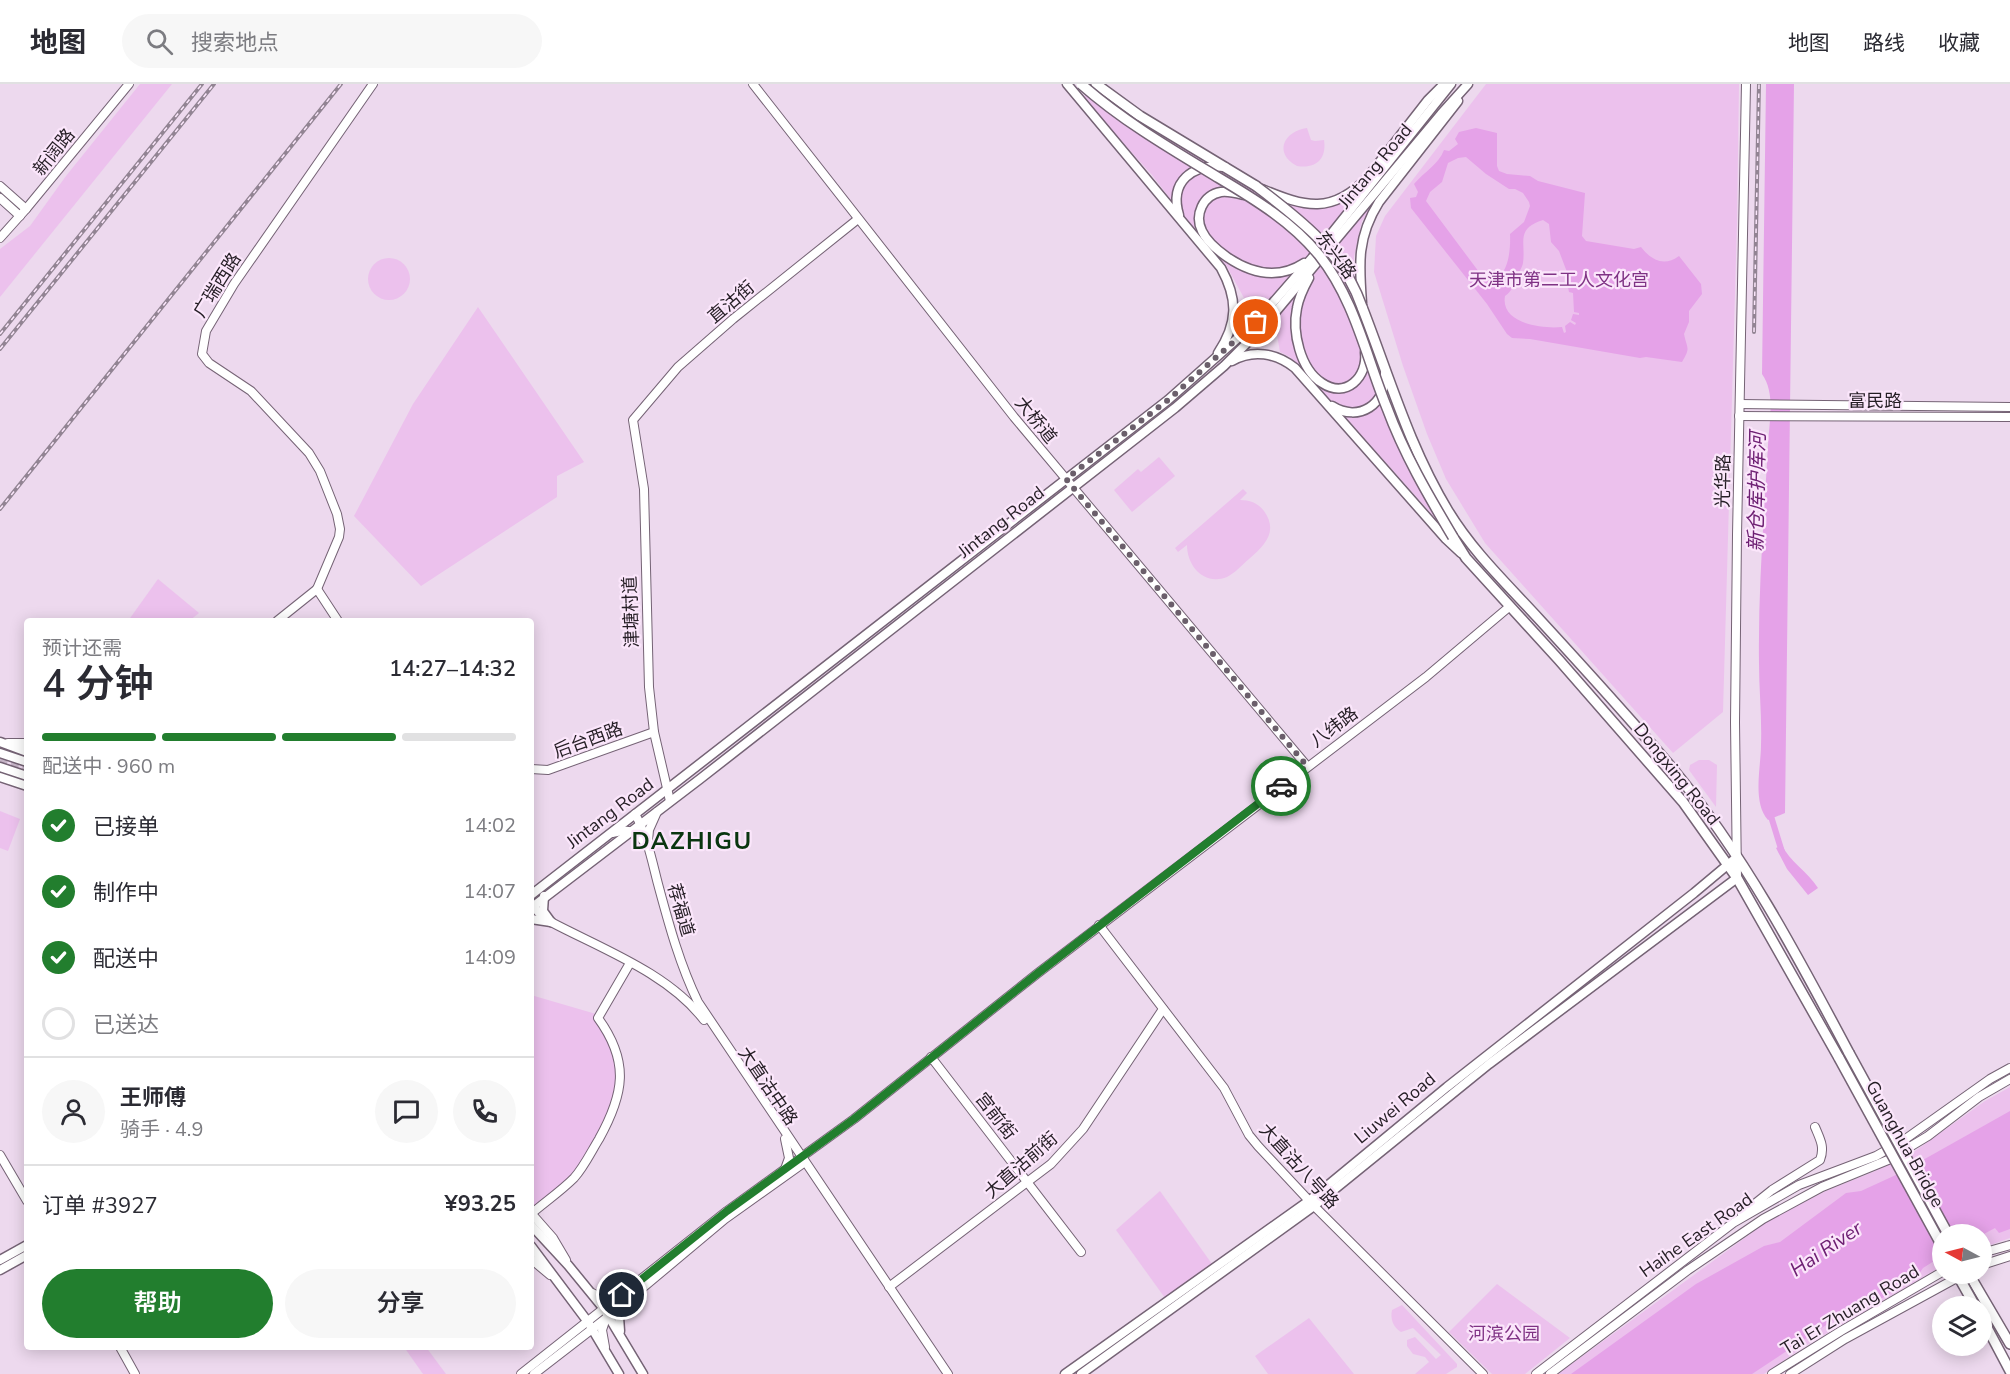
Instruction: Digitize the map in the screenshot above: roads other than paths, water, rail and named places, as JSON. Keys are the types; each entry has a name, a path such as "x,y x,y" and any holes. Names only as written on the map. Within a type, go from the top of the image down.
{"highway":[{"name":"东兴路","path":"1081,84 1134,126 1285,221 1319,255 1341,287 1408,459 1453,537"},
{"name":"东兴路","path":"1096,84 1140,116 1213,163 1226,167 1256,186 1295,215 1325,244 1351,280 1417,454 1445,506 1463,533"},
{"name":"Dongxing Road","path":"1463,533 1489,566 1673,769 1737,857 1795,954 1849,1053"},
{"name":"Dongxing Road","path":"1453,537 1466,558 1668,784 1737,878 1839,1058"},
{"name":"Guanghua Bridge","path":"1849,1053 1943,1224"},
{"name":"Guanghua Bridge","path":"1839,1058 1932,1228"},
{"path":"1975,1284 2010,1344"},
{"path":"1992,1337 2010,1371"}],"main road":[{"path":"1067,84 1221,268 1231,291 1234,314 1228,337 1213,361"},
{"path":"1256,186 1306,204 1325,203 1342,198 1368,177 1423,106 1444,84"},
{"name":"Jintang Road","path":"534,905 1072,488 1224,366 1263,327 1451,84"},
{"path":"1362,307 1359,259 1367,224 1379,202 1442,123 1469,84"},
{"name":"Jintang Road","path":"534,893 1168,400 1256,322 1314,260 1452,100 1469,84"},
{"path":"1180,219 1177,201 1181,183 1193,171 1213,163"},
{"path":"1250,197 1222,192 1204,201 1199,224 1204,236 1214,247 1239,265 1266,274 1285,272 1314,260"},
{"path":"1314,260 1295,315 1298,342 1307,366 1324,385 1335,388 1347,387 1357,381 1364,369 1364,346"},
{"path":"1224,366 1236,358 1250,354 1262,354 1278,357 1295,368 1446,539 1466,558"},
{"path":"1324,401 1341,411 1361,412 1373,406 1384,390 1386,377 1384,364"},
{"path":"4,742 24,751"},
{"path":"0,753 24,761"},
{"path":"0,767 24,775"},
{"path":"0,777 24,785"},
{"name":"Liuwei Road","path":"1065,1374 1312,1203 1447,1087 1737,857"},
{"path":"551,922 543,911 543,899 550,883 558,873"},
{"name":"Liuwei Road","path":"1081,1374 1312,1203 1489,1064 1737,878"},
{"path":"534,920 551,922"},
{"path":"534,1228 568,1264 607,1314 643,1374"},
{"path":"0,1260 24,1247"},
{"path":"534,1254 590,1326 619,1374"},
{"path":"0,1270 24,1257"},
{"path":"624,1298 618,1319 625,1342"}],"street":[{"name":"新阔路","path":"0,238 129,84"},
{"name":"广瑞西路","path":"317,589 339,537 340,529 337,514 320,471 302,443 251,391 209,363 202,354 206,331 234,284 373,84"},
{"name":"大桥道","path":"753,84 963,354 1072,488 1307,766"},
{"name":"光华路","path":"1737,878 1735,722 1746,84"},
{"path":"0,186 26,209"},
{"path":"0,198 20,216"},
{"name":"直沽街","path":"633,420 678,367 733,319 858,219"},
{"name":"富民路","path":"1740,404 2010,407"},
{"name":"富民路","path":"1739,416 2010,417"},
{"name":"津塘村道","path":"633,420 644,489 649,687 654,732 670,801"},
{"path":"281,618 317,589 336,618"},
{"name":"八纬路","path":"521,1374 607,1314 624,1298 1099,926 1426,677 1509,607"},
{"name":"后台西路","path":"534,769 548,770 654,732"},
{"path":"4,742 24,743"},
{"path":"648,848 649,830 657,811"},
{"name":"荐福道","path":"635,814 648,848 679,958 704,1012"},
{"path":"612,833 632,830 639,834 648,848"},
{"name":"大直沽中路","path":"534,908 551,922 630,963 674,990 699,1015 787,1138"},
{"name":"大直沽八号路","path":"1099,926 1224,1088 1249,1135 1312,1203 1483,1374"},
{"path":"534,1210 574,1177 589,1155 612,1111 619,1083 618,1056 611,1036 598,1018 630,963"},
{"name":"大直沽前街","path":"889,1287 1051,1164 1083,1129 1164,1009"},
{"name":"大直沽中路","path":"704,1012 787,1138"},
{"name":"宫前街","path":"931,1057 1081,1252"},
{"name":"Haihe East Road","path":"1536,1374 1733,1223 1799,1185 1885,1150 2010,1068"},
{"name":"Haihe East Road","path":"1550,1374 1688,1270 1763,1219 1822,1187 1888,1160 1928,1136 1979,1097 2010,1079"},
{"path":"1733,1223 1750,1205 1820,1160 1823,1152 1822,1143 1815,1127"},
{"path":"787,1138 943,1374"},
{"path":"784,1174 789,1158 787,1138"},
{"path":"0,1155 24,1196"},
{"path":"800,1160 948,1374"},
{"path":"534,1217 556,1243 568,1264"},
{"path":"1992,1250 2010,1245"},
{"path":"1992,1262 2010,1256"},
{"name":"Tai Er Zhuang Road","path":"1773,1374 1932,1278"},
{"name":"Tai Er Zhuang Road","path":"1790,1374 1845,1339 1946,1284"},
{"path":"586,1288 603,1298 624,1298"},
{"path":"606,1353 603,1336 607,1314"},
{"name":"八纬路","path":"534,1374 590,1326"},
{"path":"122,1350 135,1374"}],"water":[{"path":"1766,84 1794,84 1785,813 1768,820 1763,813 1759,794 1761,735 1759,608 1771,408 1769,390 1762,374"},
{"path":"1476,128 1497,133 1499,171 1530,176 1538,181 1585,193 1582,236 1586,241 1634,249 1641,247 1653,258 1663,261 1679,256 1701,284 1702,294 1689,311 1689,322 1684,334 1687,353 1682,362 1640,358 1512,338 1507,334 1487,304 1411,208 1410,198 1416,197 1418,192 1414,184 1435,164 1444,150 1449,151 1458,144 1455,139 1459,132","holes":["1466,157 1509,189 1523,193 1529,202 1530,206 1524,222 1510,234 1510,251 1505,268 1496,277 1488,277 1479,272 1426,201 1430,192 1442,182 1448,163","1543,220 1549,224 1551,242 1559,251 1570,280 1567,282 1569,292 1573,293 1574,312 1579,313 1579,315 1573,314 1571,320 1576,323 1575,325 1570,322 1565,326 1566,332 1564,333 1562,327 1544,327 1524,323 1509,313 1505,305 1505,296 1512,289 1522,265 1525,232"]},
{"path":"1782,845 1818,888 1808,895 1787,869 1776,848"},
{"name":"Hai River","path":"2010,1111 2010,1229 1999,1233 1995,1228 1992,1230 1992,1224 1932,1224 1932,1262 1923,1268 1916,1278 1862,1310 1852,1308 1752,1374 1571,1374 1696,1284 1764,1246 1780,1242 1846,1193 1861,1191 1898,1174"}],"waterway":[{"name":"新仓库护库河","path":"1770,813 1782,852"}],"tunnel":[{"path":"0,759 24,767"}],"railway":[{"path":"0,334 202,84"},
{"path":"0,349 214,84"},
{"path":"0,509 341,84"},
{"path":"1754,332 1759,84"}],"district":[{"name":"DAZHIGU","path":"692,841"}],"park label":[{"name":"天津市第二工人文化宫","path":"1559,280"},
{"name":"河滨公园","path":"1504,1334"}]}
